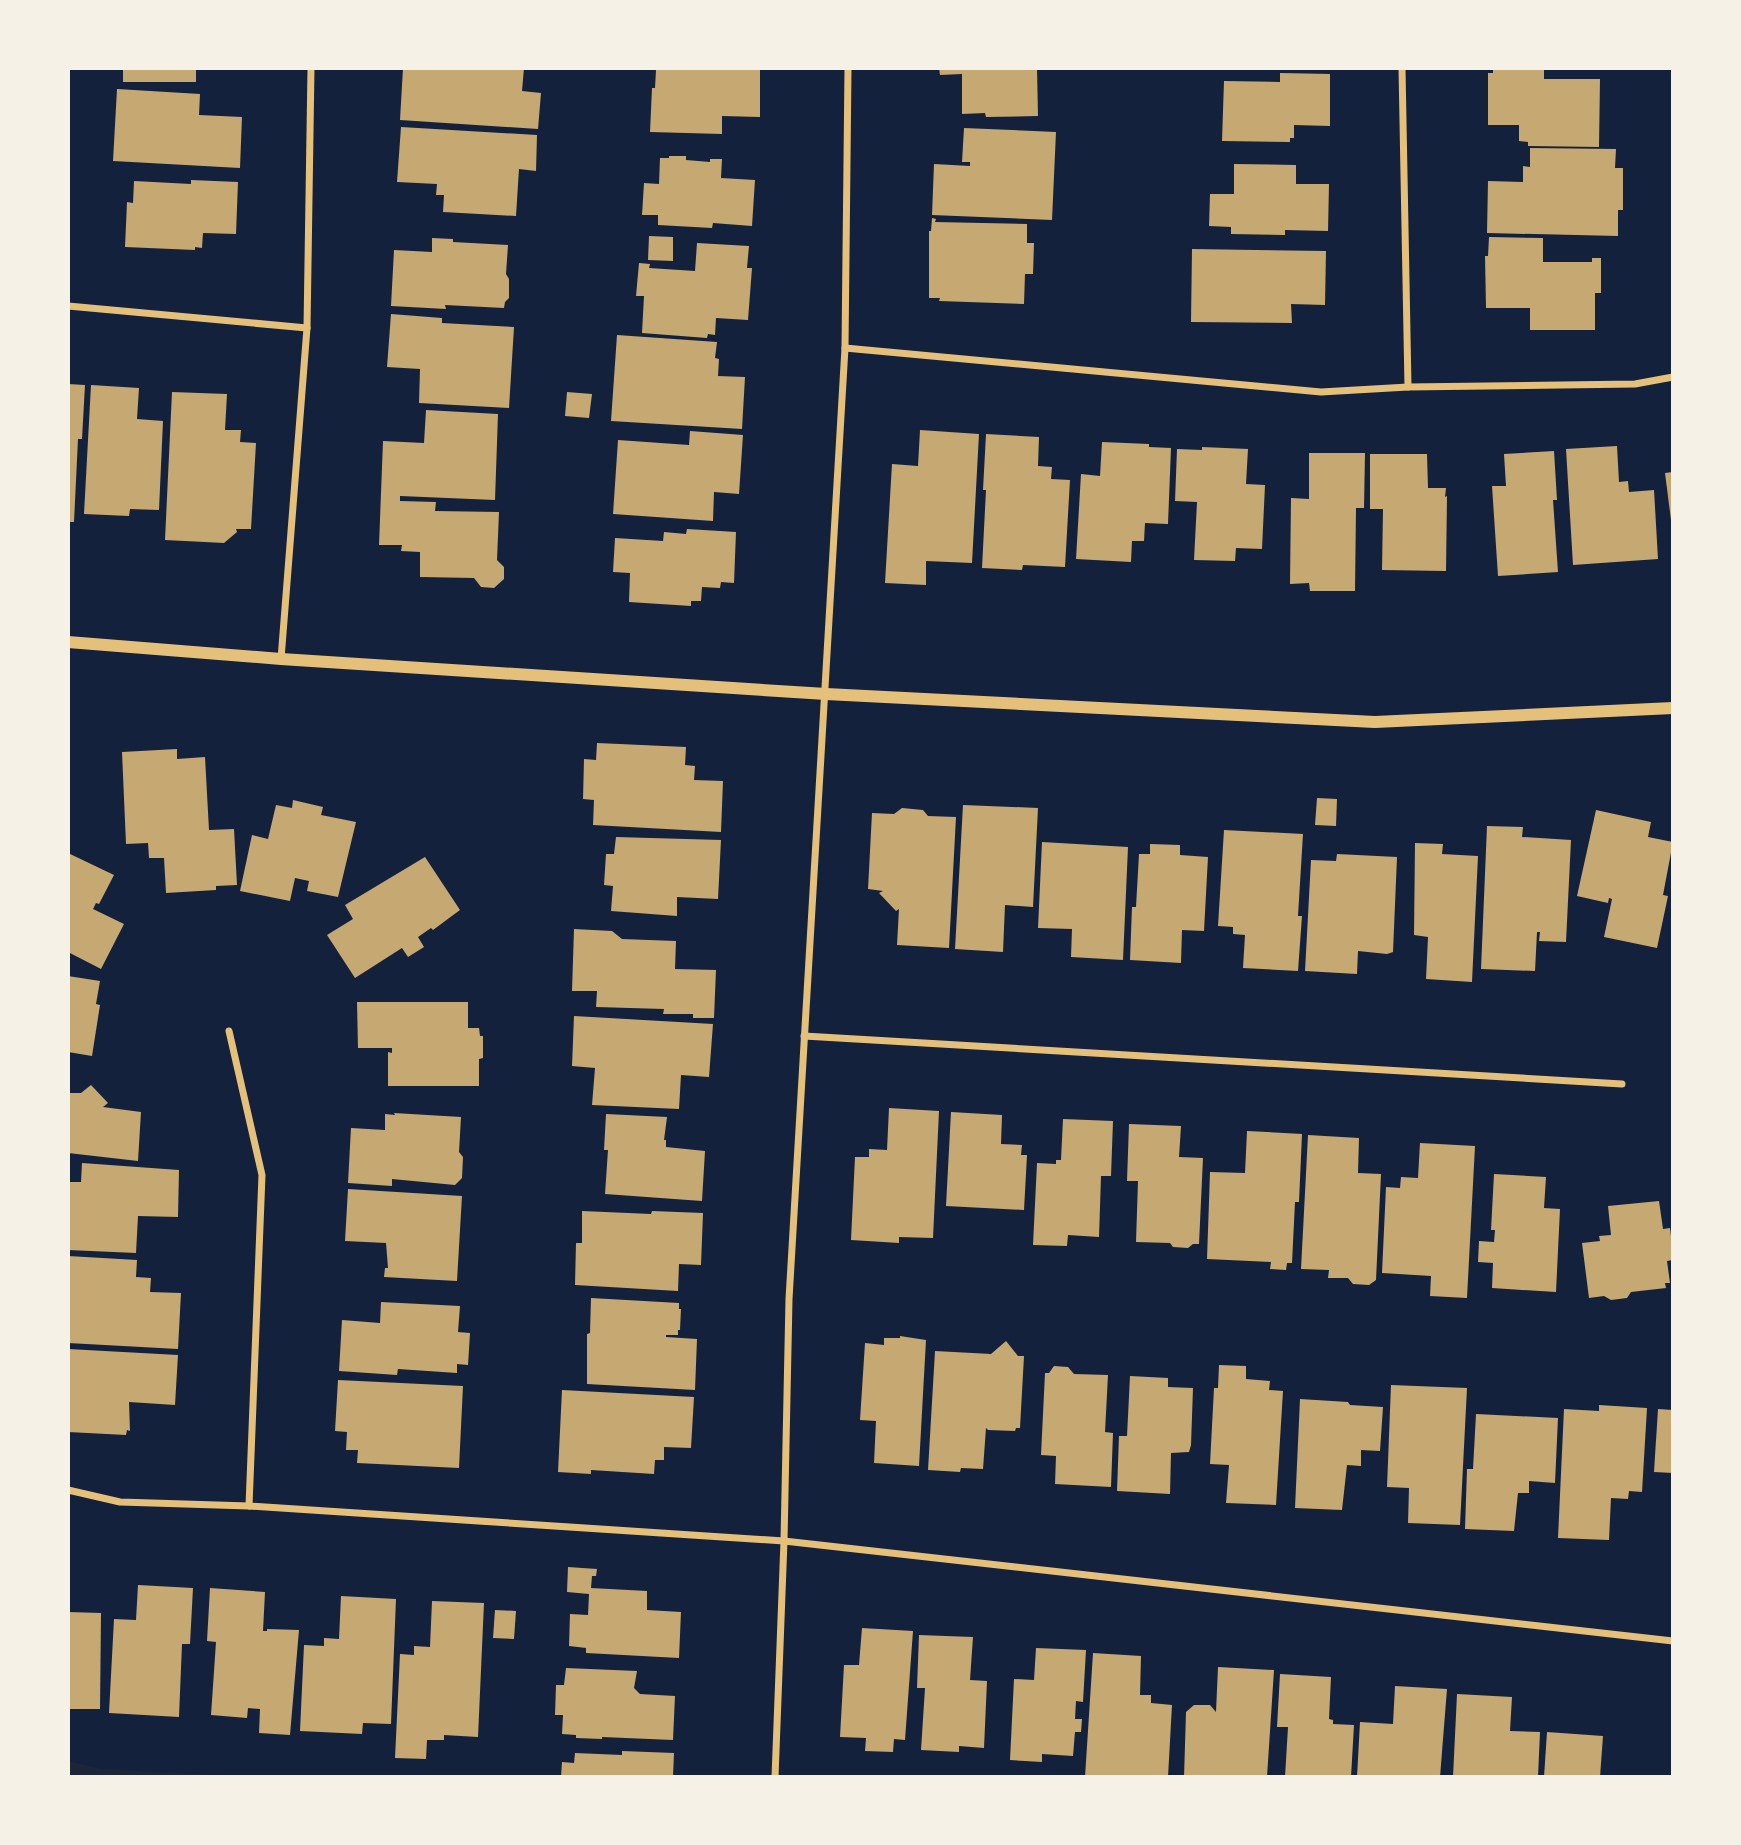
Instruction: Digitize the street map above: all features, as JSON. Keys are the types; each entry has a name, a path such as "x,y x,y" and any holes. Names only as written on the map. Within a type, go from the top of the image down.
{"street":[{"path":"282,659 307,328 312,68"},
{"path":"775,1777 785,1541 789,1299 845,348 848,68"},
{"path":"1402,68 1408,387"},
{"path":"68,306 307,328"},
{"path":"845,348 1321,392 1408,387 1635,384 1673,377"},
{"path":"68,642 282,659 826,694 1375,722 1673,708"},
{"path":"229,1031 262,1175 249,1506"},
{"path":"804,1036 1622,1084"},
{"path":"68,1490 120,1502 249,1506 785,1541 1673,1641"}],"shaded area":[{"path":"68,1761 101,1769 257,1777 68,1777"}],"building":[{"path":"123,68 196,68 196,82 123,82"},
{"path":"403,68 524,68 522,91 541,93 538,129 400,120"},
{"path":"939,68 1037,68 1038,116 986,117 985,113 962,114 962,74 940,75"},
{"path":"1493,68 1544,68 1544,79 1600,79 1599,147 1528,146 1528,142 1519,141 1519,125 1488,125 1488,73 1493,73"},
{"path":"656,70 760,70 760,117 722,116 722,134 650,132 652,88 655,88"},
{"path":"1280,73 1330,74 1330,126 1294,125 1294,138 1290,138 1290,142 1222,141 1224,81 1280,82"},
{"path":"117,89 200,94 199,115 242,117 240,168 113,161"},
{"path":"401,127 537,135 536,171 519,169 516,216 443,212 444,195 436,195 437,184 397,182"},
{"path":"964,128 1056,132 1052,220 932,215 934,164 970,166 970,162 962,162"},
{"path":"1530,148 1616,149 1615,168 1623,168 1623,210 1618,210 1618,236 1487,233 1488,181 1523,182 1523,166 1530,167"},
{"path":"686,156 686,160 710,162 710,159 722,159 721,178 755,180 752,226 713,223 712,228 658,225 658,215 642,215 644,183 659,184 660,158"},
{"path":"1234,164 1296,165 1296,184 1329,184 1328,231 1285,230 1285,235 1231,234 1231,227 1209,226 1210,194 1234,194"},
{"path":"191,180 238,182 236,234 203,233 202,248 195,247 195,250 125,247 127,202 133,203 134,181 191,184"},
{"path":"932,218 936,219 935,222 1027,224 1027,243 1034,243 1033,274 1025,274 1024,304 939,301 940,298 929,298 929,231"},
{"path":"649,236 673,237 673,261 648,260"},
{"path":"1489,237 1543,238 1543,262 1592,262 1592,258 1601,258 1601,293 1595,293 1595,330 1530,330 1530,308 1486,308 1485,256 1488,256"},
{"path":"432,238 508,245 506,274 509,279 509,298 504,308 391,306 394,250 432,252"},
{"path":"697,243 749,246 747,268 752,268 748,320 716,318 715,335 708,334 707,338 642,333 644,296 636,296 639,263 650,264 649,268 695,271"},
{"path":"1192,249 1326,251 1325,305 1291,304 1292,323 1191,322"},
{"path":"391,314 442,318 442,323 514,327 509,408 419,403 420,369 387,367"},
{"path":"617,335 717,342 715,358 719,359 718,376 745,377 742,429 611,421"},
{"path":"68,384 85,385 82,439 78,439 74,522 68,522"},
{"path":"91,385 139,388 137,419 163,421 159,510 130,509 129,516 84,514"},
{"path":"172,392 227,394 225,430 241,430 240,442 256,443 251,529 236,529 237,532 224,543 165,540"},
{"path":"567,392 592,394 589,418 565,416"},
{"path":"426,410 498,414 495,500 400,496 400,501 436,502 435,511 499,512 497,560 504,567 504,579 494,588 481,587 474,578 420,577 420,552 401,551 402,545 379,545 383,441 424,443"},
{"path":"920,430 979,434 972,563 926,561 926,585 885,583 892,464 918,466"},
{"path":"690,431 743,435 739,494 714,492 713,521 613,514 618,440 689,445"},
{"path":"986,434 1039,437 1038,466 1052,467 1051,479 1070,480 1065,567 1023,565 1022,570 982,568"},
{"path":"1102,442 1171,448 1168,524 1145,523 1144,541 1132,541 1131,562 1076,559 1081,474 1100,476"},
{"path":"1617,446 1619,482 1628,481 1629,492 1654,490 1658,559 1573,565 1566,449"},
{"path":"1202,447 1248,449 1246,484 1265,485 1262,549 1236,548 1235,561 1194,560 1197,502 1175,501 1177,449 1202,450"},
{"path":"1554,451 1557,500 1553,500 1558,572 1498,576 1492,486 1506,486 1504,454"},
{"path":"1309,453 1365,453 1364,508 1356,508 1355,591 1310,591 1309,583 1290,584 1291,498 1309,499"},
{"path":"1370,454 1427,454 1428,488 1446,488 1446,571 1382,570 1383,509 1370,509"},
{"path":"1673,472 1673,520 1671,520 1665,473"},
{"path":"687,529 736,532 734,583 721,582 720,588 702,587 701,601 691,601 691,606 629,602 630,573 613,572 615,538 663,541 664,532 686,534"},
{"path":"597,743 686,747 685,765 695,766 694,780 723,781 721,832 593,825 594,800 583,799 584,759 596,760"},
{"path":"177,749 177,759 205,757 209,830 234,829 237,885 216,886 216,890 166,893 164,858 149,858 148,843 126,844 122,752"},
{"path":"1317,798 1337,799 1336,826 1315,825"},
{"path":"293,800 323,807 321,815 356,822 338,897 307,891 309,881 295,878 290,901 240,891 252,835 268,839 276,805 292,808"},
{"path":"963,805 1038,808 1033,907 1005,905 1003,952 955,949"},
{"path":"902,808 923,810 928,816 956,817 949,948 897,945 899,909 896,911 879,893 883,891 868,889 872,813 894,814"},
{"path":"1596,810 1651,822 1648,837 1673,842 1663,895 1668,896 1657,948 1604,937 1612,899 1609,898 1608,903 1577,896"},
{"path":"1487,826 1523,827 1522,837 1571,840 1566,942 1539,941 1540,932 1537,932 1535,971 1481,969"},
{"path":"1224,830 1303,834 1298,971 1243,968 1245,935 1233,934 1233,927 1218,926"},
{"path":"616,837 721,840 718,899 677,897 677,916 611,911 613,886 604,885 606,854 614,854"},
{"path":"1042,842 1128,847 1123,960 1071,957 1072,929 1038,928"},
{"path":"1415,843 1443,844 1442,854 1478,856 1472,982 1426,979 1428,937 1414,935"},
{"path":"1150,844 1180,845 1180,855 1208,857 1204,931 1182,930 1181,963 1130,960 1132,907 1136,907 1139,854 1150,854"},
{"path":"68,853 114,875 99,904 96,903 93,909 124,924 101,969 68,952"},
{"path":"1337,854 1397,857 1393,952 1387,954 1358,951 1357,974 1305,971 1311,860 1336,861"},
{"path":"425,857 460,910 433,930 431,928 418,937 424,947 408,957 402,948 355,978 327,935 353,919 345,905"},
{"path":"574,929 612,931 622,939 676,941 675,969 716,970 714,1018 693,1018 693,1014 663,1014 664,1009 596,1007 597,991 572,991"},
{"path":"68,976 100,981 96,1004 100,1005 92,1056 68,1052"},
{"path":"357,1002 468,1002 468,1028 479,1028 480,1036 483,1036 483,1058 479,1059 479,1086 388,1086 388,1052 392,1053 392,1048 358,1048"},
{"path":"574,1016 713,1024 709,1077 681,1075 679,1109 592,1105 595,1068 572,1066"},
{"path":"91,1085 108,1103 103,1107 141,1112 138,1161 68,1153 68,1093 81,1093"},
{"path":"889,1108 939,1111 933,1238 899,1237 899,1243 851,1240 855,1157 869,1157 869,1149 887,1150"},
{"path":"951,1112 1002,1115 1001,1144 1022,1145 1021,1155 1027,1155 1024,1210 946,1206"},
{"path":"394,1113 461,1117 459,1152 463,1157 462,1178 455,1185 392,1179 392,1186 348,1183 351,1128 385,1130 385,1114 395,1115"},
{"path":"606,1114 667,1117 664,1140 666,1147 705,1151 702,1201 605,1194 608,1150 604,1150"},
{"path":"1063,1119 1113,1121 1111,1176 1101,1176 1099,1237 1068,1235 1067,1246 1033,1245 1037,1163 1056,1164 1056,1160 1061,1160"},
{"path":"1129,1124 1181,1126 1179,1157 1203,1158 1199,1244 1188,1248 1173,1247 1170,1243 1136,1242 1138,1181 1127,1181"},
{"path":"1247,1131 1302,1134 1299,1202 1295,1202 1292,1263 1287,1263 1286,1270 1270,1269 1271,1262 1207,1259 1210,1172 1245,1173"},
{"path":"1308,1135 1359,1138 1358,1173 1381,1174 1376,1280 1369,1285 1353,1284 1348,1278 1328,1278 1329,1270 1301,1269"},
{"path":"1420,1143 1475,1146 1467,1298 1430,1296 1431,1276 1382,1273 1386,1187 1400,1188 1401,1177 1418,1178"},
{"path":"82,1163 179,1170 178,1217 138,1216 136,1253 68,1250 68,1182 81,1182"},
{"path":"1494,1174 1546,1177 1544,1208 1560,1209 1556,1292 1492,1288 1493,1263 1478,1262 1479,1241 1494,1242 1495,1230 1491,1230"},
{"path":"348,1189 462,1196 457,1281 384,1277 385,1268 388,1268 386,1243 345,1241"},
{"path":"1659,1201 1663,1229 1670,1228 1673,1260 1667,1261 1670,1283 1665,1283 1666,1288 1631,1292 1627,1298 1589,1298 1582,1243 1600,1241 1599,1236 1611,1235 1608,1206"},
{"path":"582,1211 703,1213 701,1265 679,1264 678,1291 575,1285 576,1243 582,1243"},
{"path":"68,1256 137,1260 136,1277 151,1278 150,1292 181,1293 178,1349 68,1343"},
{"path":"591,1298 679,1303 680,1330 678,1335 666,1337 697,1339 695,1390 587,1384 587,1334 590,1333"},
{"path":"381,1302 460,1306 458,1332 470,1333 468,1365 457,1364 457,1373 398,1369 397,1375 339,1371 342,1320 380,1323"},
{"path":"900,1336 926,1340 919,1466 874,1463 876,1421 860,1420 865,1343 884,1345 884,1338"},
{"path":"1006,1341 1018,1356 1024,1356 1020,1428 1015,1431 986,1428 983,1469 961,1468 960,1472 928,1470 935,1351 991,1354"},
{"path":"68,1349 178,1355 175,1405 129,1402 130,1431 127,1430 126,1435 68,1432"},
{"path":"1219,1365 1246,1366 1246,1379 1270,1381 1269,1390 1283,1391 1276,1505 1226,1503 1229,1465 1210,1464 1214,1388 1218,1388"},
{"path":"1054,1366 1068,1367 1074,1374 1108,1375 1105,1432 1113,1433 1111,1487 1055,1484 1056,1456 1041,1455 1045,1373 1049,1373"},
{"path":"1130,1376 1168,1378 1168,1387 1193,1388 1191,1445 1189,1452 1171,1453 1170,1494 1117,1491 1119,1436 1127,1436"},
{"path":"338,1380 463,1386 459,1468 357,1463 358,1450 346,1450 347,1432 335,1431"},
{"path":"1391,1385 1467,1388 1460,1525 1408,1523 1409,1488 1387,1487"},
{"path":"562,1390 694,1397 691,1448 664,1447 664,1460 655,1460 654,1474 591,1470 591,1474 558,1472"},
{"path":"1300,1399 1383,1407 1380,1451 1361,1450 1361,1466 1347,1465 1342,1510 1295,1508"},
{"path":"1599,1405 1647,1408 1642,1492 1629,1491 1628,1499 1611,1498 1609,1540 1558,1538 1564,1409 1599,1411"},
{"path":"1658,1409 1673,1410 1673,1473 1654,1472"},
{"path":"1476,1414 1558,1418 1555,1483 1529,1481 1529,1493 1518,1493 1514,1531 1465,1529 1467,1469 1473,1469"},
{"path":"568,1567 597,1569 596,1576 592,1576 591,1588 647,1591 647,1610 681,1612 679,1658 586,1653 586,1648 569,1646 570,1614 588,1615 589,1594 567,1592"},
{"path":"138,1585 193,1588 190,1644 182,1644 179,1717 109,1713 114,1619 136,1620"},
{"path":"210,1588 265,1592 263,1631 299,1630 290,1735 259,1733 260,1709 248,1708 247,1718 211,1715 216,1642 207,1641"},
{"path":"341,1596 396,1599 391,1724 363,1723 362,1734 300,1731 304,1645 324,1646 324,1638 339,1639"},
{"path":"432,1601 484,1603 478,1737 444,1735 444,1740 427,1740 426,1759 395,1758 400,1654 414,1655 414,1646 430,1647"},
{"path":"495,1610 516,1611 514,1639 493,1638"},
{"path":"68,1612 101,1613 100,1709 68,1709"},
{"path":"862,1628 913,1631 905,1740 894,1739 893,1752 865,1751 866,1738 840,1737 844,1665 859,1665"},
{"path":"919,1635 973,1637 970,1680 987,1681 984,1748 959,1746 959,1752 921,1750 925,1688 917,1688"},
{"path":"1036,1648 1086,1650 1083,1702 1076,1701 1075,1719 1082,1719 1081,1732 1075,1732 1073,1756 1042,1754 1042,1762 1010,1760 1014,1679 1034,1680"},
{"path":"1093,1653 1141,1656 1140,1695 1151,1695 1151,1703 1172,1705 1168,1777 1085,1777"},
{"path":"1218,1667 1274,1670 1267,1777 1184,1777 1186,1712 1194,1705 1210,1705 1216,1712"},
{"path":"566,1668 637,1671 634,1688 640,1694 675,1696 673,1740 576,1738 576,1735 562,1734 563,1715 555,1715 556,1685 564,1685"},
{"path":"1280,1674 1331,1677 1329,1719 1333,1720 1333,1724 1354,1725 1351,1777 1285,1777 1288,1727 1277,1727"},
{"path":"1395,1686 1447,1689 1440,1777 1357,1777 1360,1722 1393,1724"},
{"path":"1457,1694 1512,1697 1510,1731 1540,1732 1538,1777 1453,1777"},
{"path":"1547,1732 1603,1736 1600,1777 1544,1777"},
{"path":"622,1751 674,1753 673,1777 561,1777 562,1762 574,1763 575,1753 622,1755"}]}
